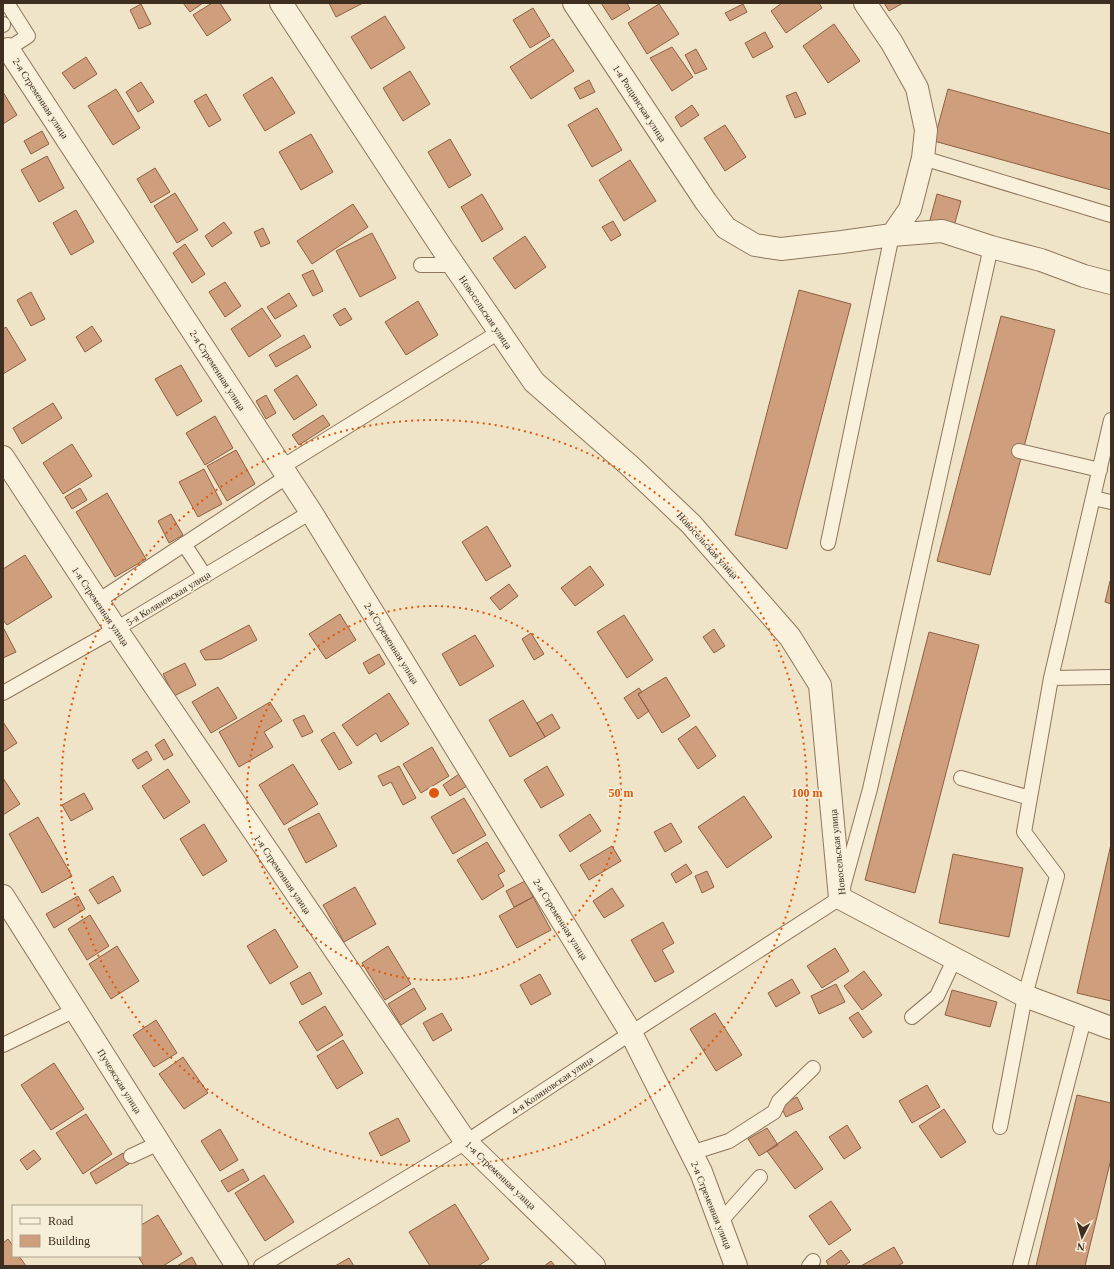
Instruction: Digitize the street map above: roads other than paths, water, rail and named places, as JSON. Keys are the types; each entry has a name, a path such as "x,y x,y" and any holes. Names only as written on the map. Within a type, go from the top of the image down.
{"street":[{"name":"Новосельская улица","path":"281,3 453,265 534,382 630,466 691,524 790,637 820,685 840,898 1025,996 1111,1028"},
{"name":"1-я Рощинская улица","path":"574,3 706,202 726,228 755,244 781,249 892,235 942,231 991,247 1041,260 1084,276 1111,283"},
{"path":"865,3 892,43 917,88 926,130 923,158 910,208 892,235"},
{"name":"2-я Стременная улица","path":"6,51 311,512 631,1033 701,1172 736,1266"},
{"name":"1-я Стременная улица","path":"3,457 116,629 466,1142 540,1212 594,1266"},
{"name":"Пучежская улица","path":"3,896 237,1266"}],"lane":[{"path":"6,51 28,36 7,3"},
{"path":"923,158 1111,215"},
{"path":"828,543 892,235"},
{"path":"840,898 870,789 991,247"},
{"path":"421,265 453,265"},
{"path":"98,601 184,544 285,472 499,332"},
{"path":"1000,1127 1025,996 1057,876 1024,832 1051,678 1111,420"},
{"path":"1019,451 1100,470"},
{"path":"1093,498 1111,502"},
{"name":"5-я Коляновская улица","path":"3,693 116,629 311,512"},
{"path":"184,544 205,576"},
{"path":"1051,678 1111,677"},
{"path":"961,778 1030,798"},
{"name":"4-я Коляновская улица","path":"261,1266 466,1142 840,898"},
{"path":"912,1017 938,996 955,958"},
{"path":"3,1045 75,1010"},
{"path":"1020,1266 1084,1019"},
{"path":"691,1153 729,1142 774,1112 779,1101 813,1068"},
{"path":"131,1156 159,1143"},
{"path":"720,1222 760,1177"}]}
